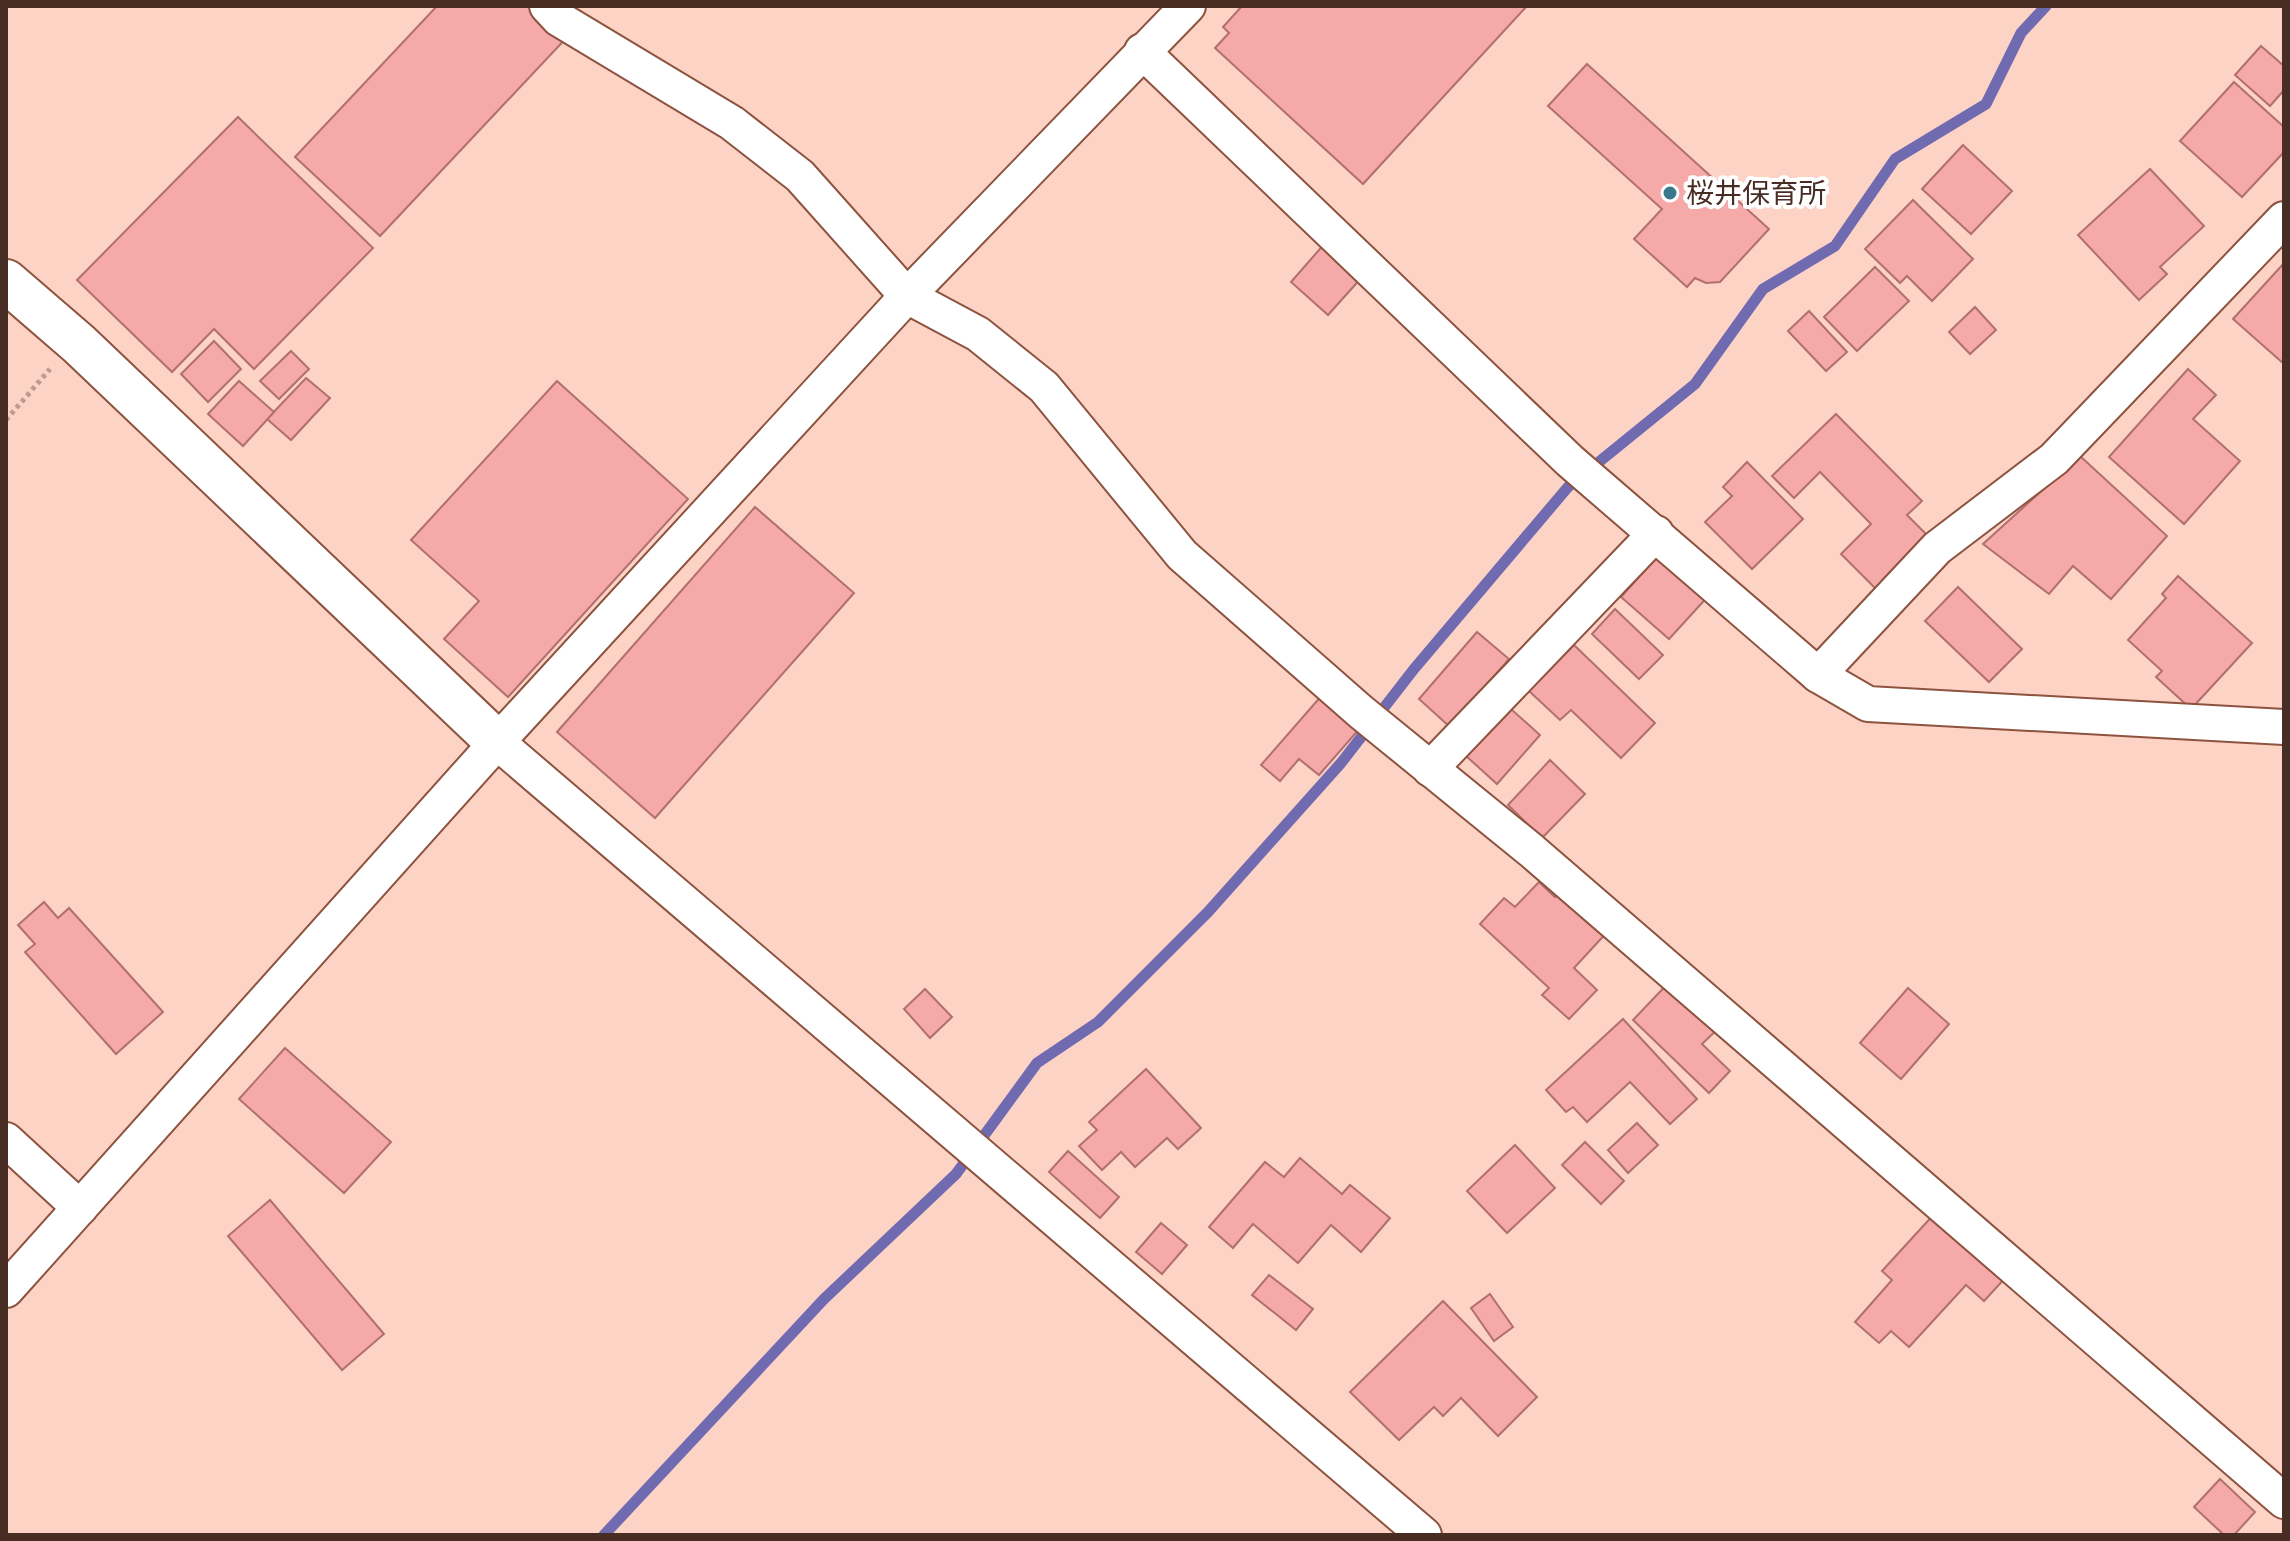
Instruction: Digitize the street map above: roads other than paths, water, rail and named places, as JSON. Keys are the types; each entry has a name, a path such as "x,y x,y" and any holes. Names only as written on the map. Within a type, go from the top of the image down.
{"street":[{"path":"547,6 559,19 732,123 800,176 907,296 978,334 1044,387 1182,555 1361,712 1532,851 2284,1501"},
{"path":"6,1290 497,742 907,296 1188,6"},
{"path":"1142,51 1570,461 1818,675 1868,704 2284,727"},
{"path":"1818,675 1937,548 2054,459 2284,219"},
{"path":"6,281 75,340 497,742 1424,1535"},
{"path":"1430,769 1656,533"},
{"path":"6,1140 80,1208"}],"waterway":[{"path":"604,1535 824,1299 956,1174 1037,1063 1098,1022 1208,912 1341,763 1414,669 1568,487 1695,384 1763,289 1835,246 1895,159 1986,104 2021,33 2046,6"}],"place":[{"name":"桜井保育所","path":"1670,193"}]}
